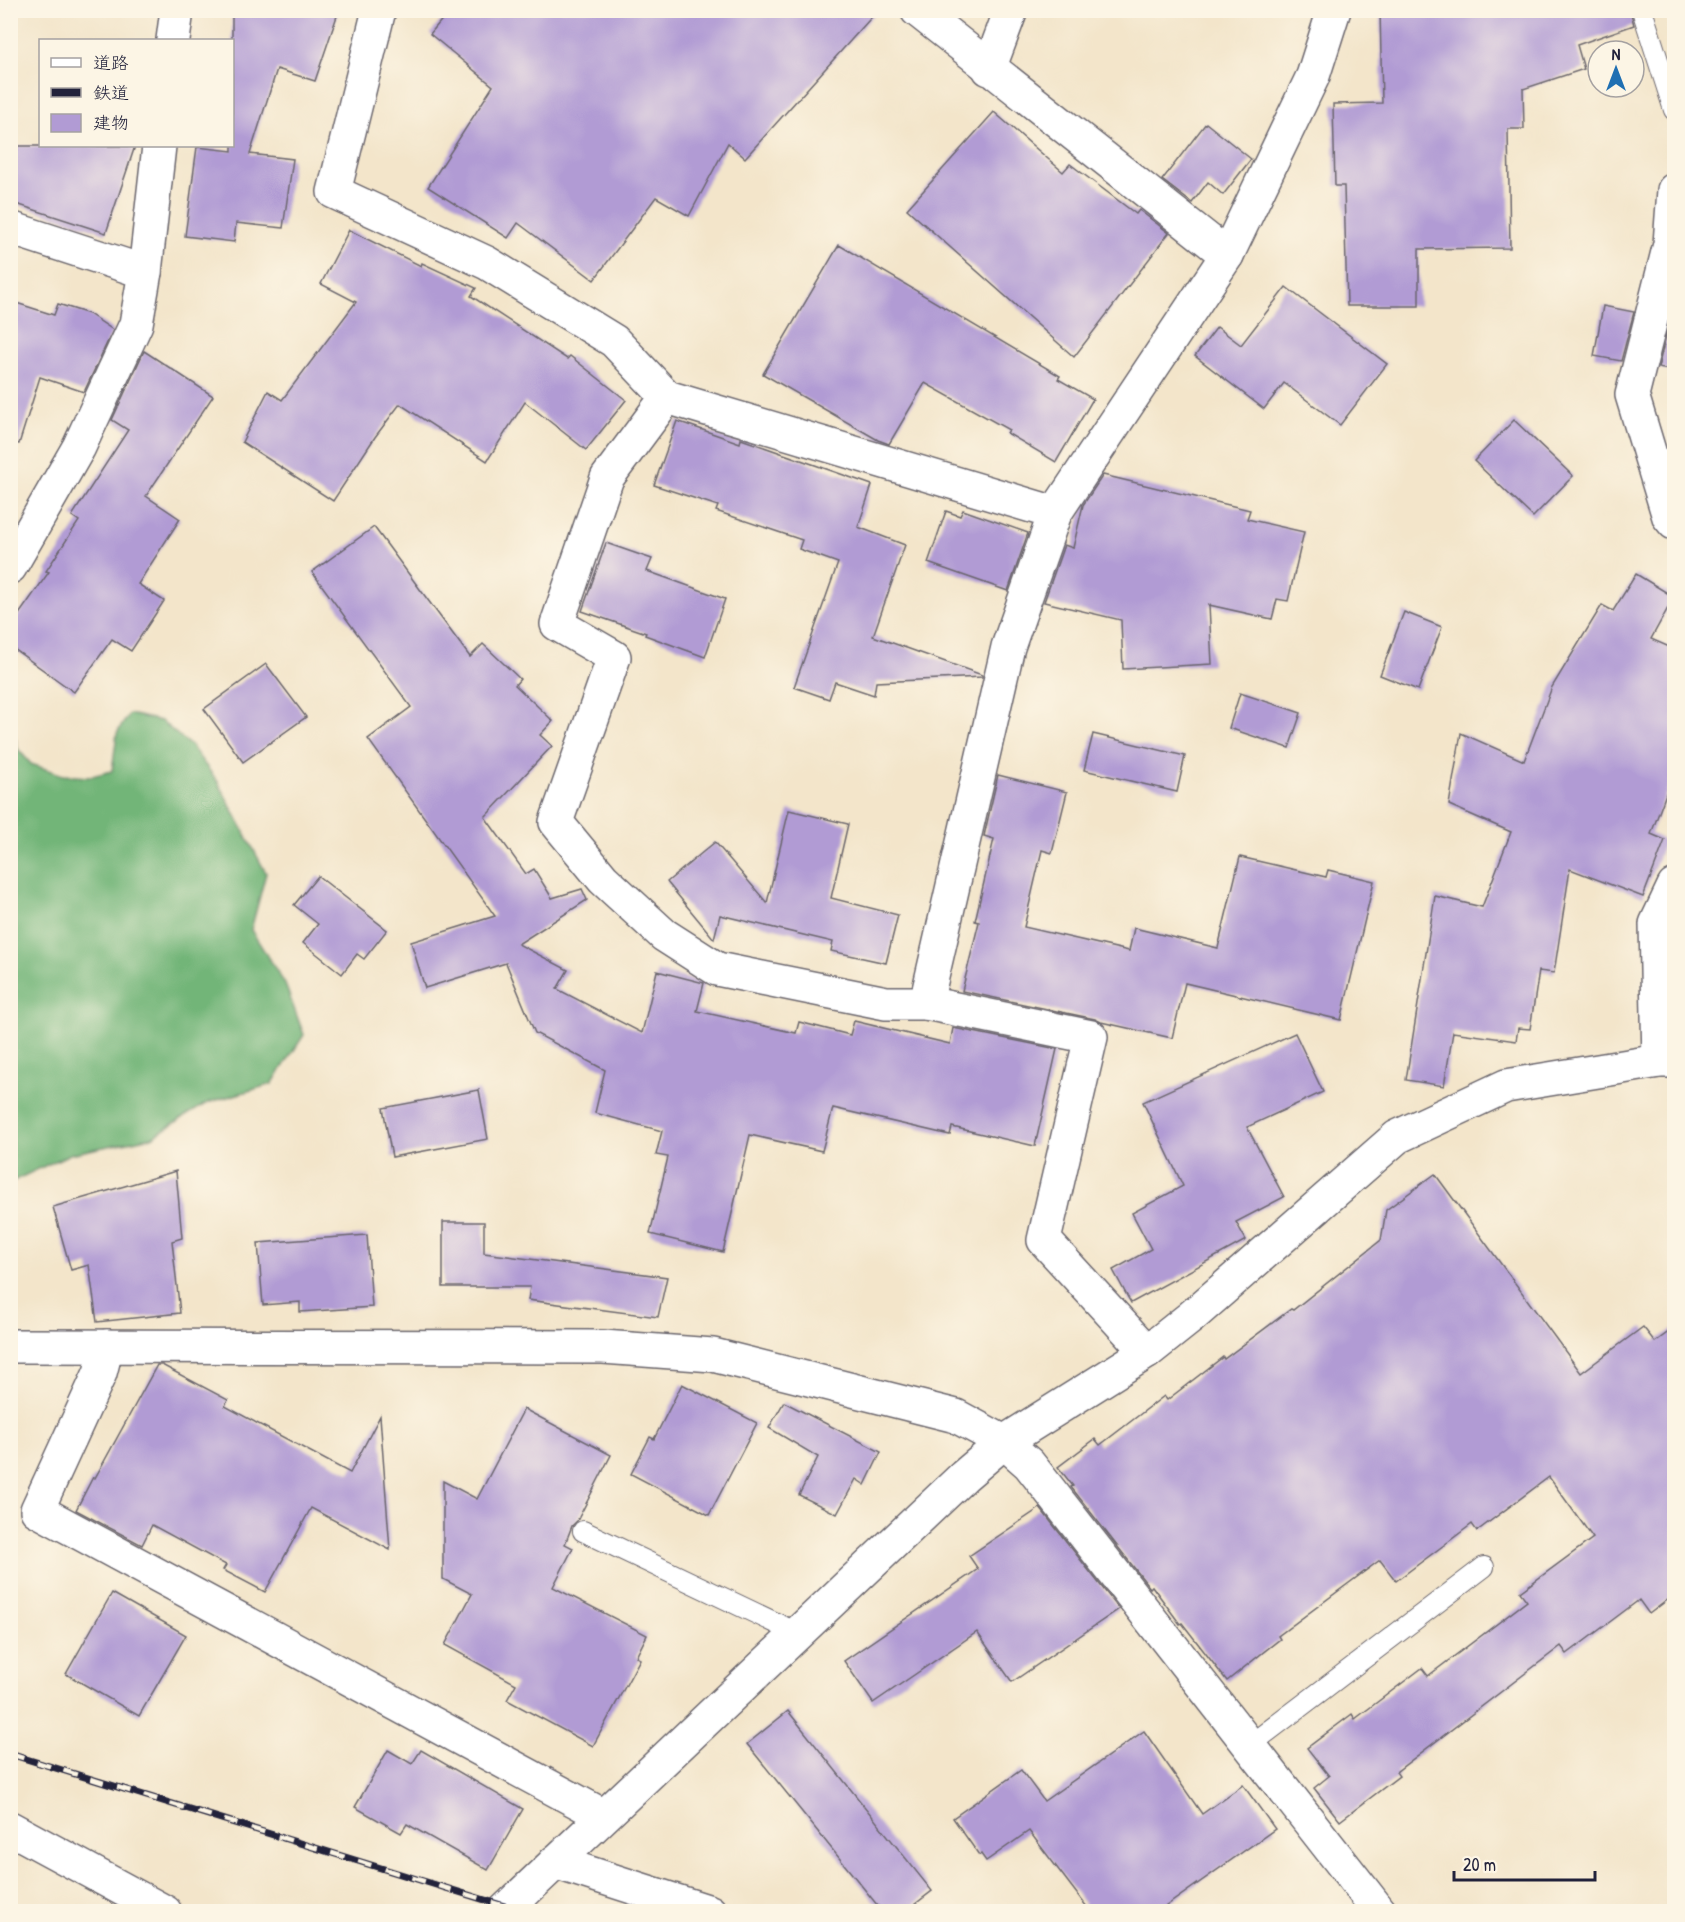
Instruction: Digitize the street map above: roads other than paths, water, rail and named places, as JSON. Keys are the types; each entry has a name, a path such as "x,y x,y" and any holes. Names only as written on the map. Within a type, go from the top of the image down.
{"street":[{"path":"172,39 177,10"},
{"path":"378,10 334,192 487,262 614,342 668,397 1055,513"},
{"path":"917,10 1227,255"},
{"path":"989,69 1011,10"},
{"path":"926,1003 1008,647 1055,513 1227,255 1313,76 1334,10"},
{"path":"10,567 80,447 136,324 145,272 159,147"},
{"path":"1674,190 1670,244 1632,395 1669,517 1674,523"},
{"path":"10,228 145,272"},
{"path":"668,397 607,477 557,624 614,657 556,822 603,879 664,935 717,969 886,1003 926,1003 1091,1037 1044,1240 1147,1352"},
{"path":"503,1911 964,1476 1004,1442 1147,1352 1191,1317 1397,1137 1506,1086 1667,1061 1656,924 1674,886"},
{"path":"10,1346 603,1347 713,1355 956,1416 1004,1442 1029,1464 1380,1911"},
{"path":"107,1346 100,1374 37,1510 604,1816"},
{"path":"10,1828 165,1911"},
{"path":"555,1862 710,1911"}],"lane":[{"path":"1642,10 1674,110"},
{"path":"583,1531 797,1633"},
{"path":"1250,1745 1484,1567"}],"railway":[{"path":"10,1754 524,1912"}]}
